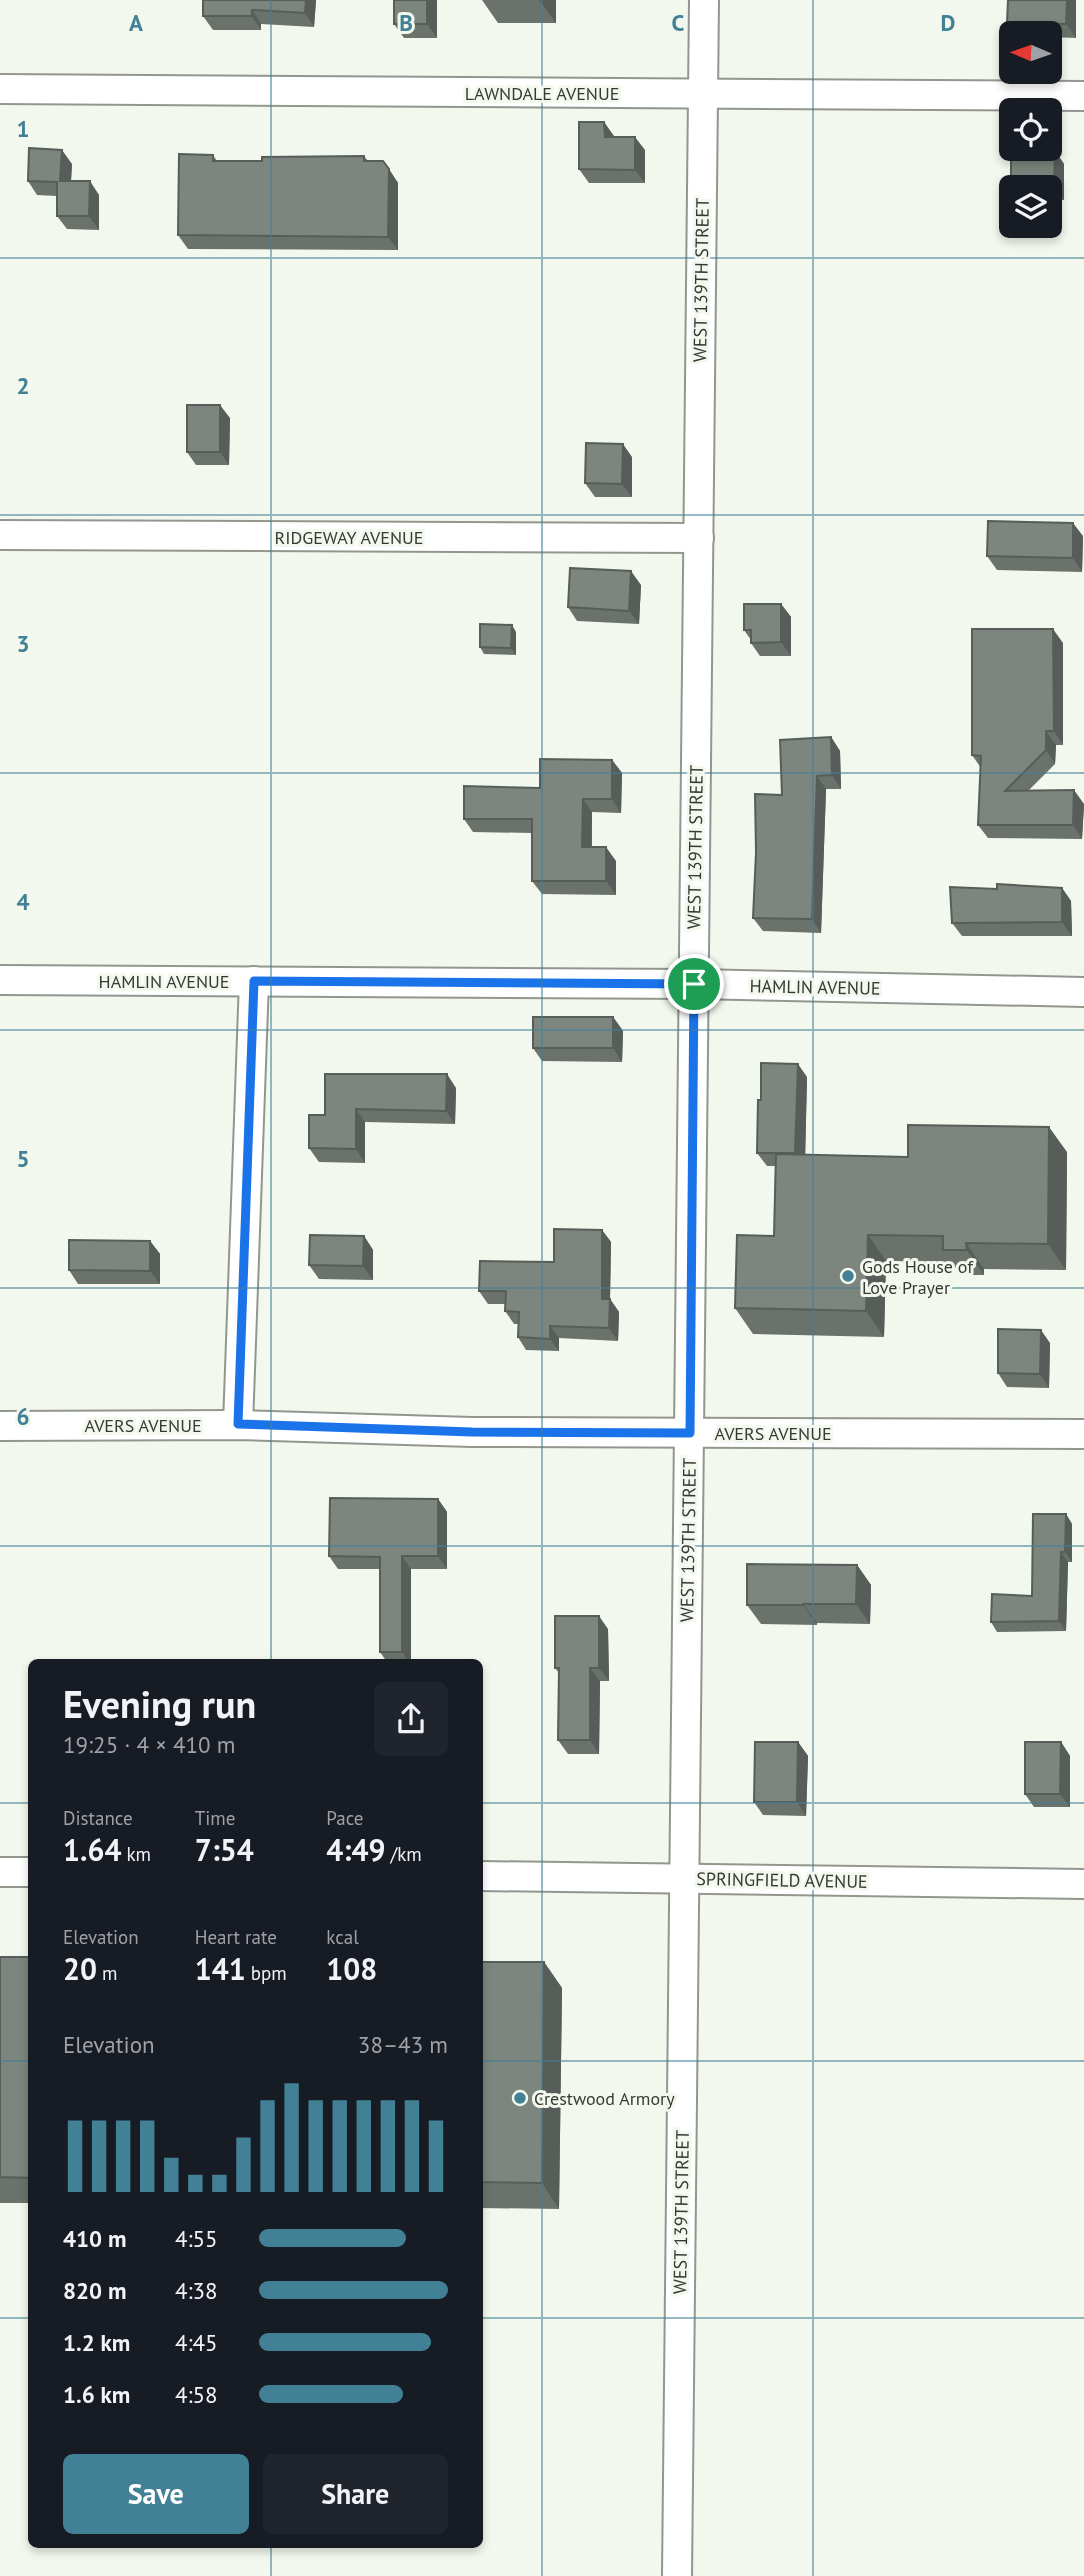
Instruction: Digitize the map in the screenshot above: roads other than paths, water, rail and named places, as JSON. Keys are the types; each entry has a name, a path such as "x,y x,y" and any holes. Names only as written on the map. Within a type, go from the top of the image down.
{"street":[{"name":"WEST 139TH STREET","path":"677,2576 704,0"},
{"name":"LAWNDALE AVENUE","path":"0,89 1084,96"},
{"name":"RIDGEWAY AVENUE","path":"0,535 699,538"},
{"name":"HAMLIN AVENUE","path":"0,980 694,984 1084,992"},
{"path":"238,1424 254,981"},
{"name":"AVERS AVENUE","path":"0,1426 238,1424 472,1432 1084,1434"},
{"path":"0,1872 28,1872"},
{"name":"SPRINGFIELD AVENUE","path":"483,1876 1084,1884"}],"place":[{"name":"Gods House of Love Prayer","path":"848,1276"},
{"name":"Crestwood Armory","path":"520,2098"}]}
